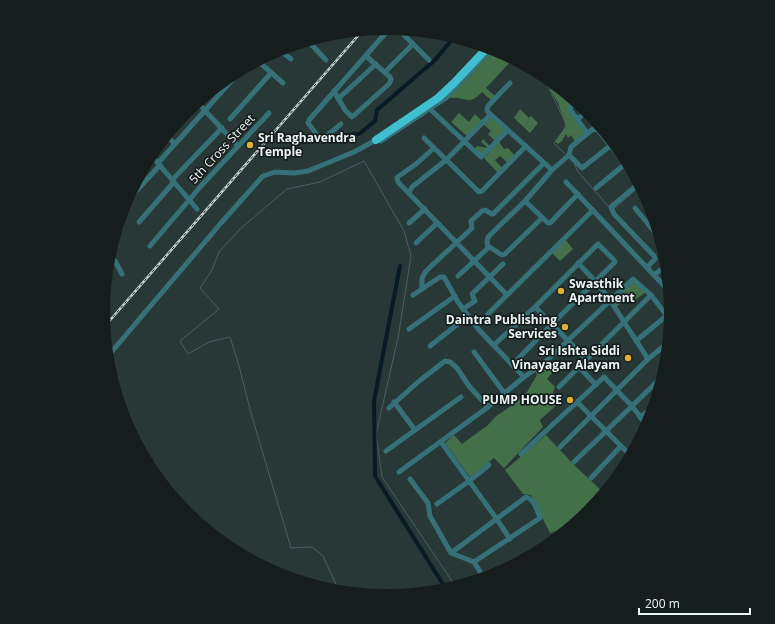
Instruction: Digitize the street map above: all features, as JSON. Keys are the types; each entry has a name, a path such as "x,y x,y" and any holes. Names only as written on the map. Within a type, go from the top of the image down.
{"highway":[{"path":"376,140 438,98 454,84 483,52"}],"street":[{"path":"341,124 323,139 318,136 308,123 334,91 384,35"},
{"path":"405,36 429,60"},
{"path":"385,72 413,44"},
{"path":"312,45 326,60"},
{"path":"113,350 254,184 263,176 270,172 301,173 308,171 354,152 376,140 382,132 441,90 479,51"},
{"path":"376,140 380,141 384,139 446,98 487,54"},
{"path":"285,55 291,59"},
{"path":"334,91 349,116 354,117 389,84 391,79 366,56"},
{"path":"338,99 376,64"},
{"path":"263,65 283,83"},
{"path":"463,68 469,74"},
{"path":"230,118 271,73"},
{"path":"510,83 488,106 487,110 490,115 552,170"},
{"path":"142,183 226,88"},
{"path":"572,106 570,108 571,111 587,133"},
{"path":"202,107 238,146"},
{"path":"430,109 481,157 508,130"},
{"name":"5th Cross Street","path":"150,246 189,200 269,113"},
{"path":"409,192 412,187 446,160 490,115"},
{"path":"576,118 579,118 582,115"},
{"path":"139,222 173,181 222,128"},
{"path":"458,276 487,249 488,237 525,201 552,170 569,155 571,147 587,133 597,130"},
{"path":"424,138 478,191 481,192 526,146"},
{"path":"171,140 175,144"},
{"path":"569,155 582,168 609,146"},
{"path":"434,148 397,178 398,182 506,295"},
{"path":"156,160 197,209"},
{"path":"422,289 422,278 426,271 472,228 472,221 482,211 487,210 490,214 494,214 544,162"},
{"path":"596,188 623,166"},
{"path":"566,182 663,284"},
{"path":"635,187 611,207 614,214 654,256 655,259 647,267"},
{"path":"525,201 548,223 552,222 578,194"},
{"path":"635,208 652,228"},
{"path":"410,223 425,209"},
{"path":"488,314 594,210"},
{"path":"488,246 502,255 505,254 542,218"},
{"path":"416,243 437,223"},
{"path":"494,345 535,307 598,244 615,262 512,365"},
{"path":"115,262 122,274"},
{"path":"578,263 610,300 648,360"},
{"path":"463,309 475,301 472,294 503,264"},
{"path":"654,275 661,270"},
{"path":"414,296 442,276 446,279 463,309 485,338 494,345 524,377"},
{"path":"399,472 488,407 524,377 544,363 633,279 664,309"},
{"path":"559,388 651,295"},
{"path":"409,329 455,296"},
{"path":"535,307 587,360"},
{"path":"430,346 468,316"},
{"path":"636,341 664,318"},
{"path":"560,447 662,348"},
{"path":"474,352 505,394"},
{"path":"389,408 428,373 445,361 450,362 457,368 469,386 488,407"},
{"path":"579,367 596,385"},
{"path":"521,454 604,377 632,406 642,420"},
{"path":"574,462 655,384"},
{"path":"386,450 461,398"},
{"path":"394,402 415,430"},
{"path":"577,402 627,452"},
{"path":"640,417 645,414"},
{"path":"441,442 510,539"},
{"path":"591,478 621,446"},
{"path":"437,504 489,465"},
{"path":"410,479 428,503 430,516 451,554 474,562 481,573"},
{"path":"451,554 496,518 526,497 529,498 534,503 540,518 474,562"}],"green space":[{"path":"487,54 509,63 486,88 495,96 491,100 482,92 470,100 451,98 449,96"},
{"path":"551,89 556,92 571,105 570,108 585,134 576,143 571,135 568,138 566,134 562,141 558,144 555,142 566,126 558,103 550,90"},
{"path":"520,109 529,118 531,116 538,123 530,133 514,118"},
{"path":"459,113 469,122 475,114 482,121 469,138 451,122"},
{"path":"491,115 508,130 481,157 474,150 477,146 488,148 481,142 483,139 490,146 495,141 488,134 491,131 483,124"},
{"path":"499,142 504,149 508,148 515,156 508,163 500,156 495,160 503,169 498,173 484,158"},
{"path":"565,239 573,249 560,261 551,252"},
{"path":"631,281 646,292 635,300 630,296 616,307 612,300"},
{"path":"547,361 555,369 547,379 555,387 553,392 561,401 540,420 543,427 504,468 494,458 470,477 445,443 454,435 462,444 488,425 495,417 514,404 527,392 537,375 536,372"},
{"path":"546,435 574,465 600,490 570,520 558,530 550,533 531,495 523,494 505,470"}],"waterway":[{"path":"337,136 359,134 375,121 377,110 435,60 450,42"},
{"path":"548,87 565,122 565,128 554,143 565,154"},
{"path":"336,585 323,556 312,547 291,548 230,337 209,342 188,354 180,341 219,309 200,288 212,270 219,252 240,229 287,189 320,182 364,161 404,231 411,256 398,338 376,434 382,477 452,582"},
{"path":"574,163 578,172 609,207"},
{"path":"615,208 636,189"},
{"path":"400,266 374,401 375,476 443,584"}],"railway":[{"path":"110,320 357,37"}],"place":[{"name":"Sri Raghavendra Temple","path":"250,145"},
{"name":"Swasthik Apartment","path":"561,291"},
{"name":"Daintra Publishing Services","path":"565,327"},
{"name":"Sri Ishta Siddi Vinayagar Alayam","path":"628,358"},
{"name":"PUMP HOUSE","path":"570,400"}]}
